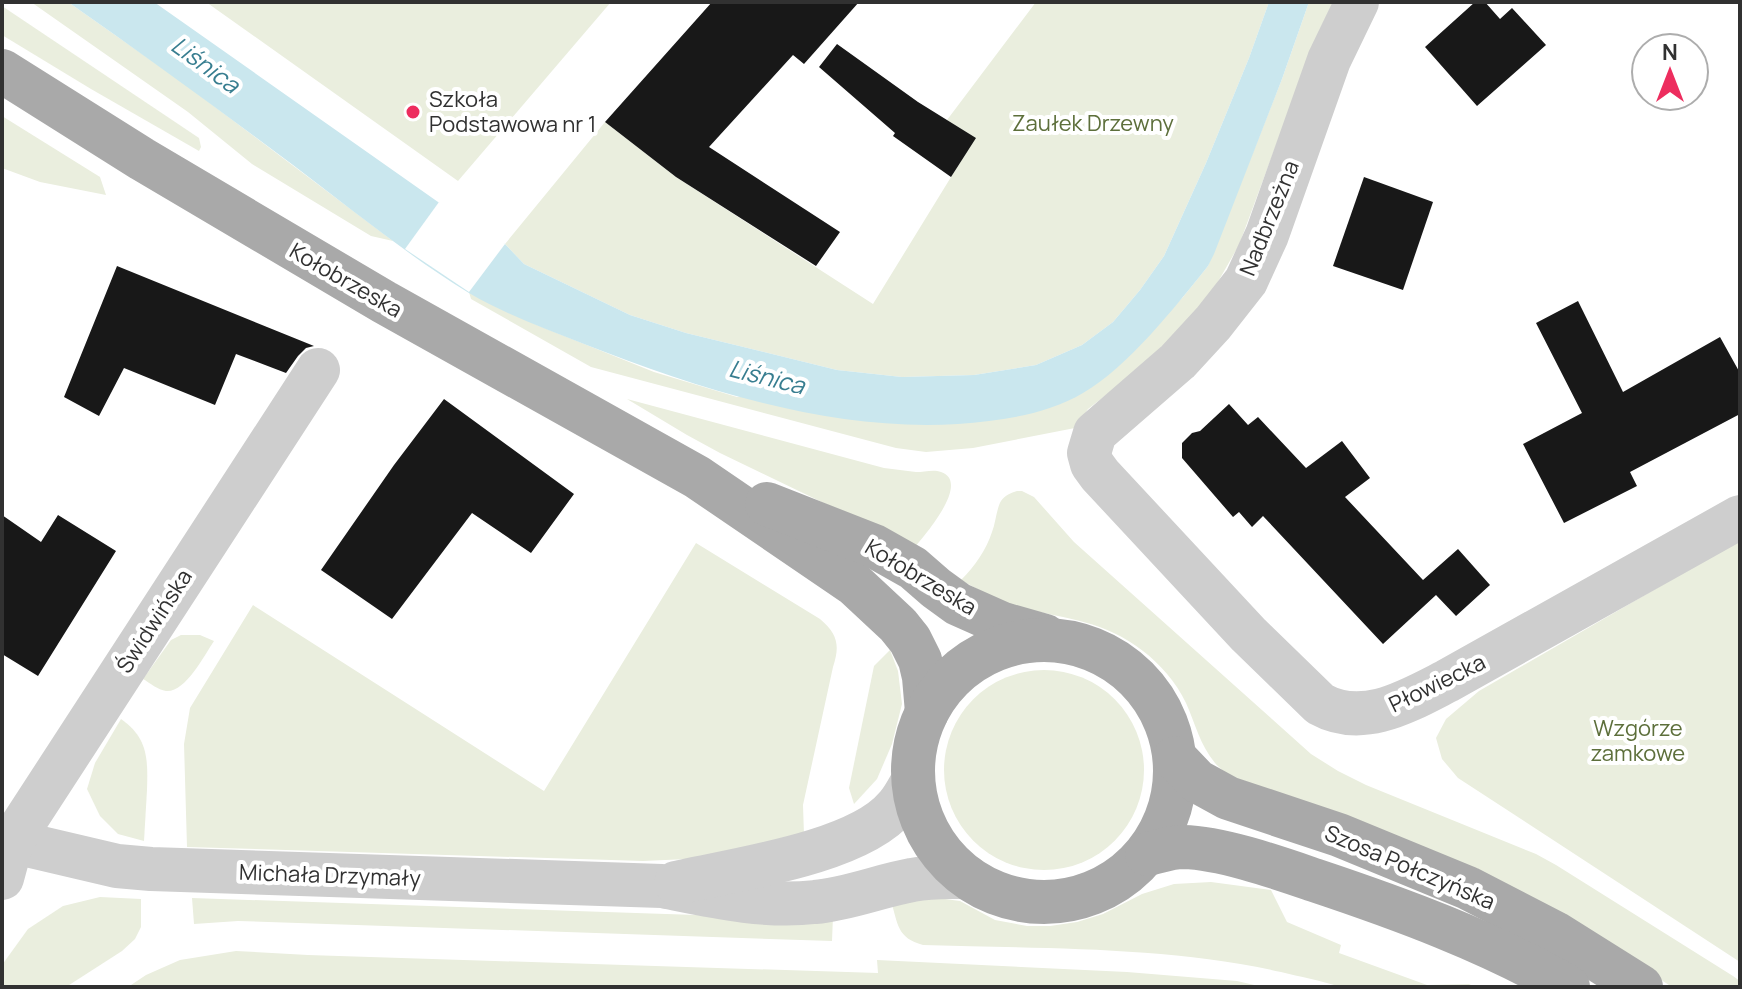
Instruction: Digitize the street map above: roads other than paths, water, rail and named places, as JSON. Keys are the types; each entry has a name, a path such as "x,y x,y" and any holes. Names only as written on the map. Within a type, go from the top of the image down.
{"main road":[{"name":"Kołobrzeska","path":"2,71 142,159 384,302 697,477 854,584 910,640 920,660 927,712"},
{"name":"Kołobrzeska","path":"697,477 874,546 913,568 958,604 1003,624 1056,640"},
{"path":"1030,640 1056,640 1081,645 1105,655 1127,669 1146,687 1171,733 1175,783 1171,809 1161,832 1147,854 1126,874 1102,889 1076,899 1047,902 1019,900 992,891 967,877 946,858 930,835 918,809 913,757 927,712 941,689 959,671 980,656 1004,645 1030,640"},
{"name":"Szosa Połczyńska","path":"1175,758 1197,781 1228,798 1339,835 1468,888 1555,933 1641,987"},
{"name":"Szosa Połczyńska","path":"1147,854 1180,847 1215,852 1282,869 1450,929 1530,965 1568,987"}],"street":[{"name":"Nadbrzeżna","path":"1095,433 1178,361 1246,281 1267,235 1329,60 1357,2"},
{"name":"Świdwińska","path":"5,852 318,370"},
{"name":"Płowiecka","path":"1095,433 1089,453 1100,475 1248,634 1320,704 1348,714 1371,713 1405,703 1740,517"},
{"name":"Michała Drzymały","path":"662,886 782,860 856,836 896,808 913,781"},
{"name":"Michała Drzymały","path":"5,852 151,869 662,886 736,901 788,904 831,899 910,880 967,877"}],"water":[{"name":"Liśnica","path":"68,2 154,2 448,209 505,244 524,264 630,315 686,333 837,370 902,377 974,375 1036,365 1082,345 1113,322 1164,256 1206,163 1269,2 1309,2 1214,254 1208,266 1166,317 1117,368 1072,399 1014,417 938,425 834,417 731,395 632,362 497,308 401,247 237,123"}],"place":[{"name":"Szkoła Podstawowa nr 1","path":"413,112"}],"park label":[{"name":"Zaułek Drzewny","path":"1093,123"},
{"name":"Wzgórze zamkowe","path":"1638,740"}]}
